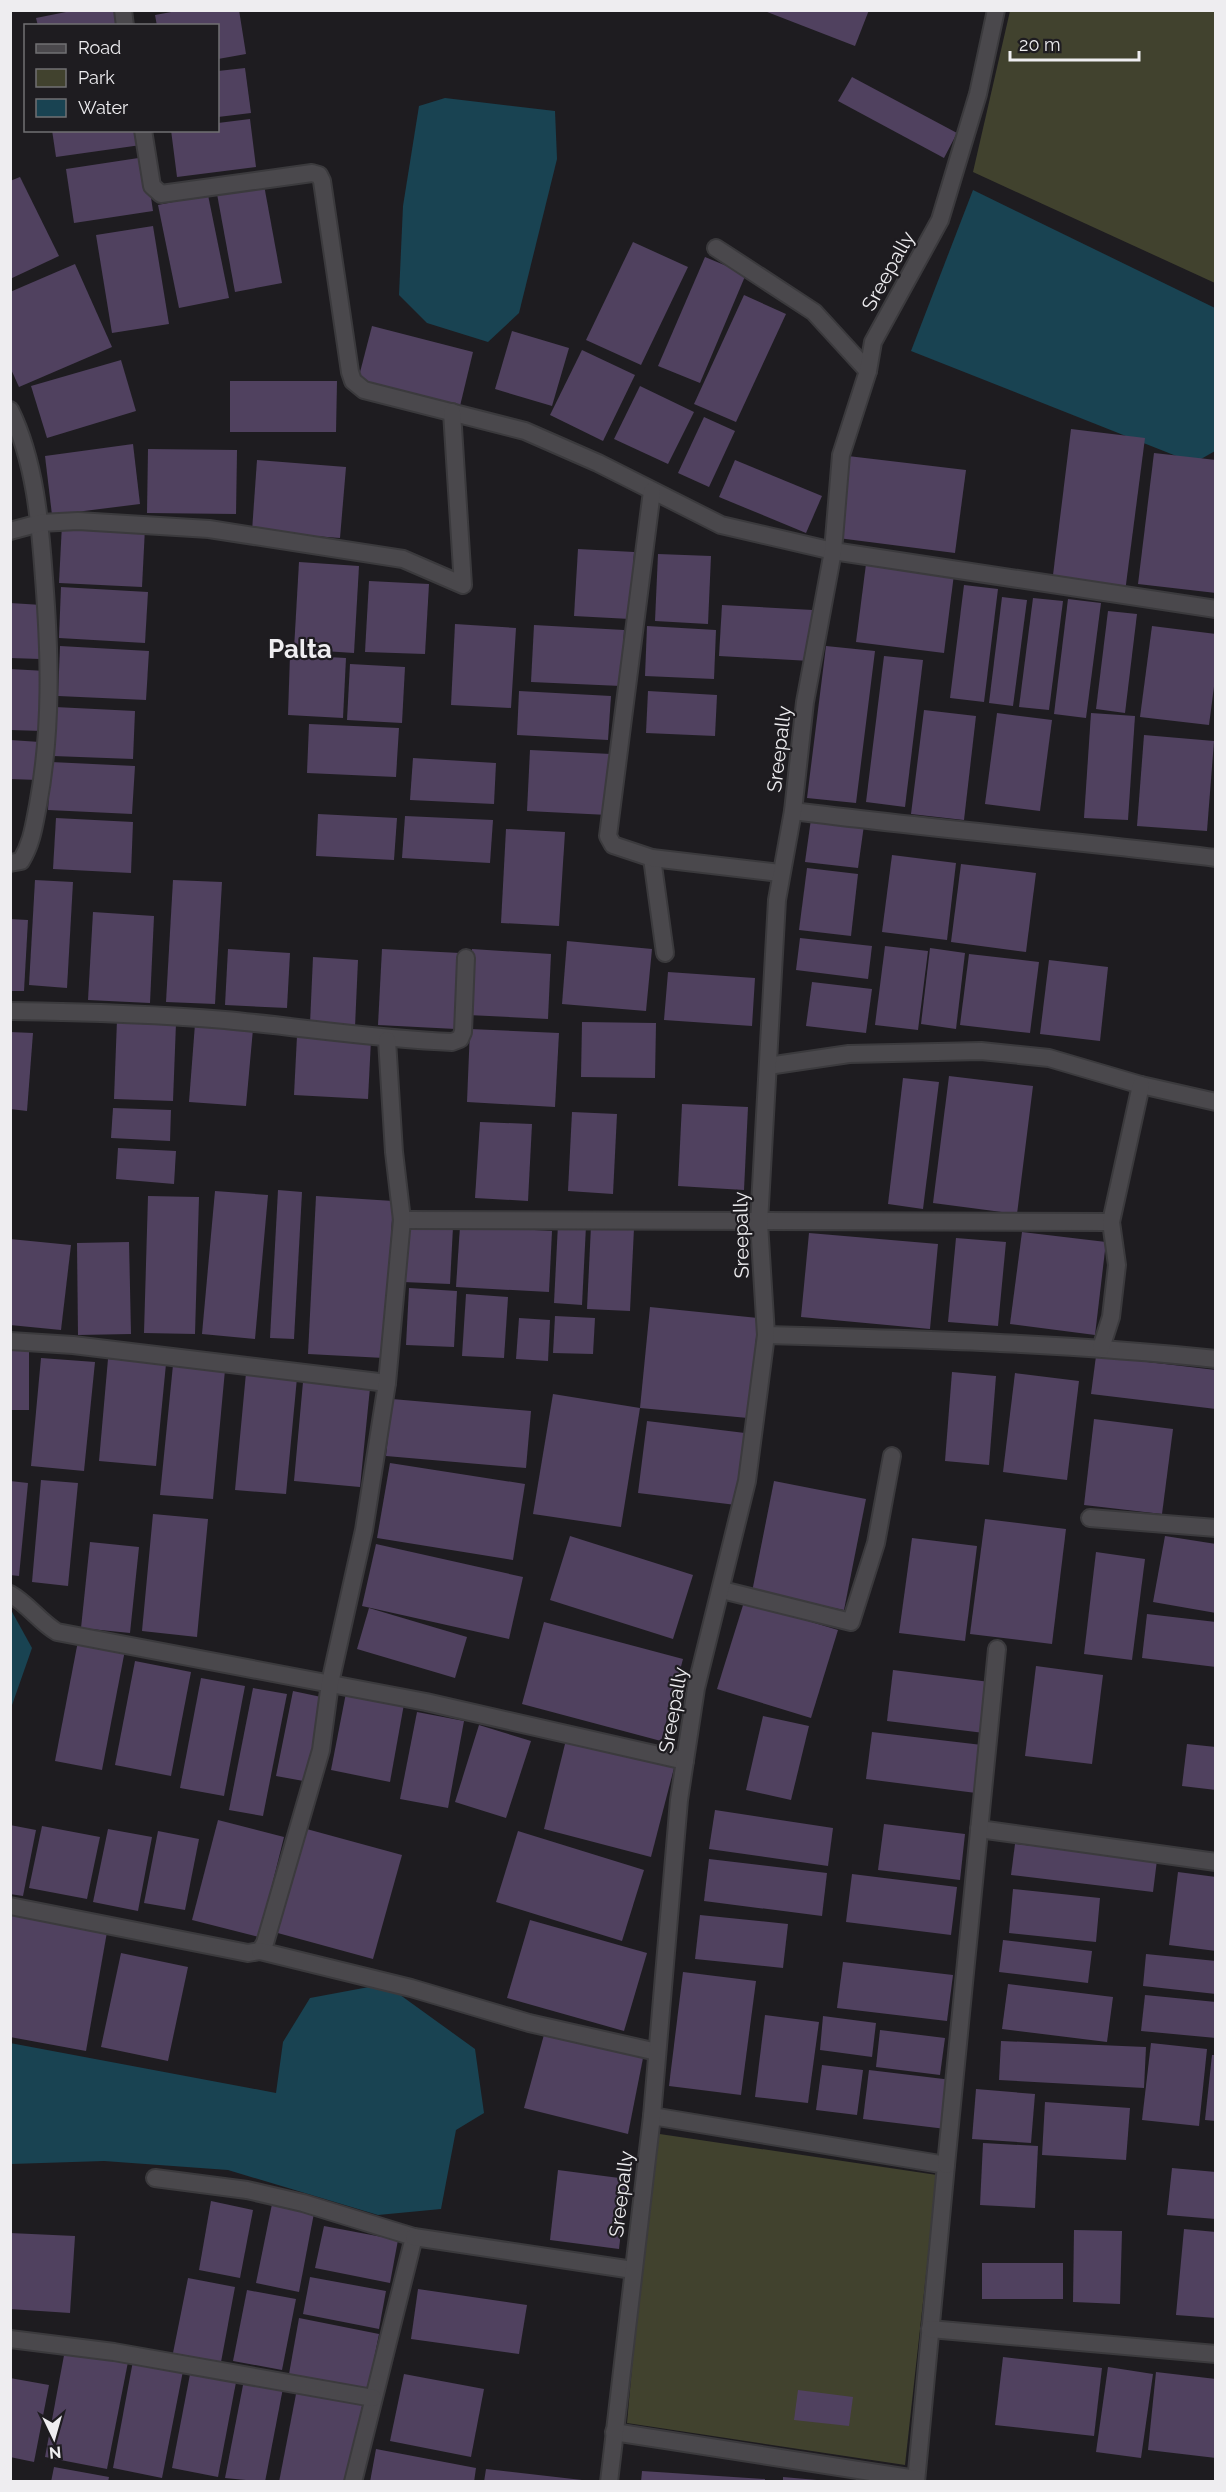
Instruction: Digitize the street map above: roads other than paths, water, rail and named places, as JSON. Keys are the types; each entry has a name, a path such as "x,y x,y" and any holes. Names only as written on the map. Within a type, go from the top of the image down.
{"street":[{"name":"Sreepally","path":"609,2481 652,2116 679,1800 696,1688 722,1590 747,1480 766,1335 759,1223 780,873 793,811 805,702 833,551 842,455 868,371 873,342 940,220 978,93 996,10"},
{"path":"142,132 152,186 161,194 312,173 319,175 322,181 353,381 364,390 525,431 721,525 833,551 1215,609"},
{"path":"716,248 814,312 868,371"},
{"path":"10,410 25,447 40,523 50,695 44,770 30,846 21,861 10,863"},
{"path":"10,531 40,523 78,521 209,529 403,559 463,585 452,412"},
{"path":"652,491 608,837 613,845 652,858 780,873"},
{"path":"793,811 914,827 1085,842 1215,858"},
{"path":"652,858 665,953"},
{"path":"10,1011 127,1013 227,1020 387,1040 452,1042 460,1039 463,1032 466,958"},
{"path":"260,1951 265,1943 307,1805 327,1723 330,1683 364,1530 387,1383 402,1220 394,1152 387,1040"},
{"path":"768,1066 849,1054 981,1052 1049,1058 1142,1085 1215,1102"},
{"path":"1101,1348 1111,1317 1117,1265 1111,1222 1142,1085"},
{"path":"402,1220 759,1223 1111,1222"},
{"path":"766,1335 990,1341 1101,1348 1215,1359"},
{"path":"10,1341 84,1346 387,1383"},
{"path":"722,1590 851,1622 876,1543 892,1456"},
{"path":"1090,1518 1215,1528"},
{"path":"10,1594 19,1599 42,1623 57,1632 426,1702 685,1761"},
{"path":"614,2433 916,2480 997,1649"},
{"path":"979,1829 1215,1862"},
{"path":"10,1906 248,1953 260,1951 411,1988 530,2023 657,2052"},
{"path":"652,2116 946,2165"},
{"path":"155,2178 248,2190 303,2203 414,2237 633,2270"},
{"path":"353,2481 415,2244 414,2237"},
{"path":"930,2329 1215,2354"},
{"path":"10,2339 114,2352 373,2398"}],"water":[{"path":"445,98 555,111 557,159 519,313 488,342 427,323 399,295 403,206 419,106"},
{"path":"973,190 1215,308 1215,451 1194,463 911,351"},
{"path":"10,1610 32,1648 11,1708"},
{"path":"385,1984 475,2049 484,2113 456,2130 441,2209 378,2215 228,2170 104,2161 11,2164 10,2043 276,2093 283,2042 310,1998"}],"district":[{"name":"Palta","path":"300,649"}]}
